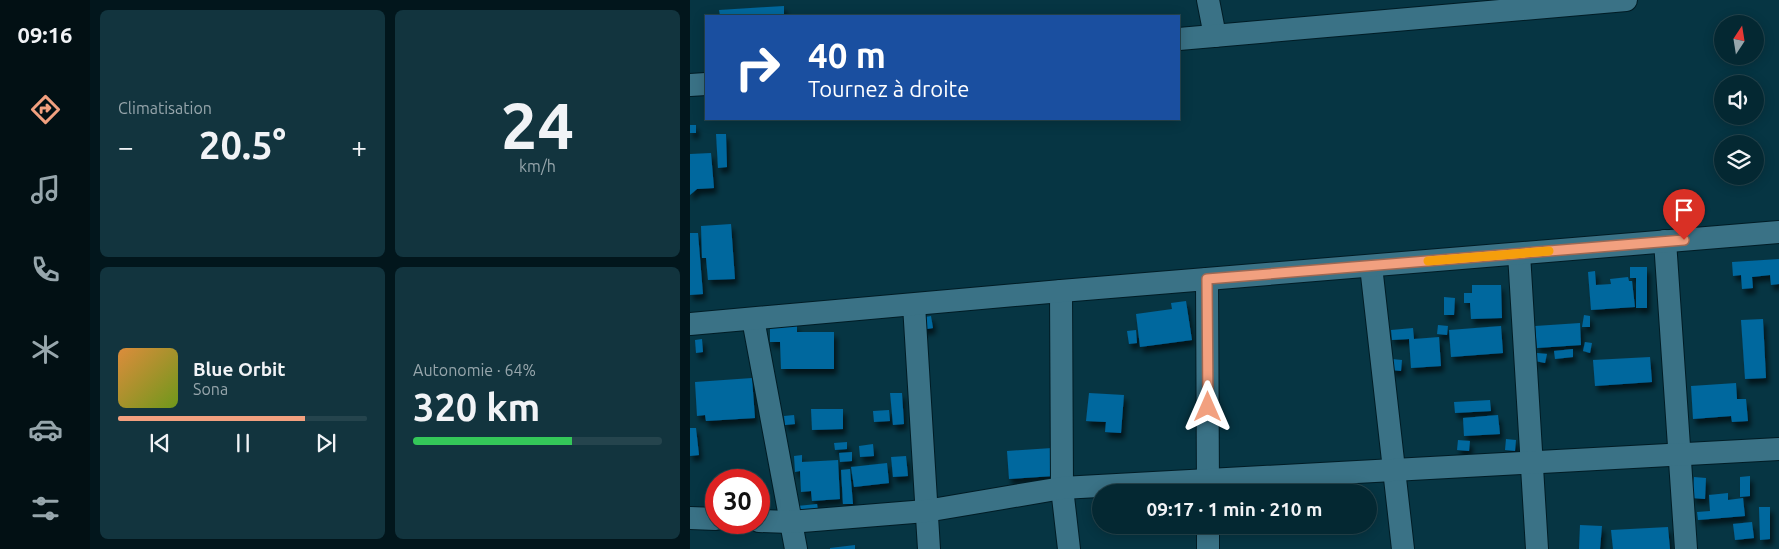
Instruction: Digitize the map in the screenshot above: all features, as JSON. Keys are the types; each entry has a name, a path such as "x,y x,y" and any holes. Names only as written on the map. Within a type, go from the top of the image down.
{"street":[{"path":"1208,0 1216,36"},
{"path":"1180,39 1626,0"},
{"path":"690,85 705,84"},
{"path":"690,324 1061,291 1779,232"},
{"path":"1665,241 1686,549"},
{"path":"1519,254 1537,549"},
{"path":"1371,266 1403,549"},
{"path":"1207,279 1208,484"},
{"path":"1061,291 1062,488 1069,549"},
{"path":"914,305 926,511 930,549"},
{"path":"753,319 796,549"},
{"path":"1231,484 1394,470 1779,449"},
{"path":"770,521 790,522 926,511 1062,488 1092,488"},
{"path":"690,518 705,519"},
{"path":"1208,534 1208,549"}],"building":[{"path":"784,6 784,15 720,15 719,10"},
{"path":"690,125 696,125 696,133 690,133"},
{"path":"716,134 726,134 727,167 718,168"},
{"path":"711,153 714,188 697,189 690,195 690,154"},
{"path":"731,224 735,279 708,280 706,258 702,258 701,226"},
{"path":"690,233 698,233 703,294 690,295"},
{"path":"1779,259 1779,284 1771,285 1770,275 1752,277 1753,288 1742,289 1741,275 1733,276 1732,262"},
{"path":"1630,267 1647,267 1647,308 1636,308 1636,278 1630,278"},
{"path":"1595,271 1596,285 1611,284 1610,279 1628,277 1629,281 1632,281 1635,307 1591,310 1588,272"},
{"path":"1472,285 1501,285 1502,318 1471,319 1470,303 1464,303 1464,293 1472,293"},
{"path":"1444,297 1455,298 1454,315 1444,315"},
{"path":"1186,301 1192,340 1140,347 1136,314 1172,309 1171,303"},
{"path":"1584,315 1590,316 1590,327 1582,327"},
{"path":"931,316 933,328 921,330 919,318"},
{"path":"1763,319 1766,378 1745,379 1741,320"},
{"path":"1580,323 1581,345 1537,348 1535,326"},
{"path":"770,325 797,325 797,332 834,332 834,369 781,369 780,342 770,342"},
{"path":"1438,325 1448,326 1447,335 1437,334"},
{"path":"1501,326 1503,353 1451,357 1449,330"},
{"path":"1413,328 1414,339 1439,337 1441,366 1411,368 1409,339 1392,340 1391,330"},
{"path":"1136,330 1137,343 1129,344 1127,331"},
{"path":"702,339 703,352 696,353 695,340"},
{"path":"1585,342 1592,343 1590,353 1583,351"},
{"path":"1573,349 1573,357 1555,359 1554,351"},
{"path":"1537,353 1547,354 1545,363 1535,361"},
{"path":"1650,357 1652,382 1595,386 1593,360"},
{"path":"1392,359 1402,360 1401,371 1391,370"},
{"path":"752,378 755,418 706,421 705,415 697,416 695,382"},
{"path":"1736,383 1737,399 1746,399 1748,421 1732,422 1731,416 1693,419 1691,386"},
{"path":"890,393 902,393 904,424 893,425"},
{"path":"1089,393 1124,395 1121,433 1105,432 1106,422 1086,421"},
{"path":"1490,400 1491,411 1455,413 1454,402"},
{"path":"811,409 843,409 843,429 812,430"},
{"path":"889,410 890,421 874,422 873,411"},
{"path":"794,415 795,424 785,425 784,416"},
{"path":"1498,415 1500,434 1464,436 1463,418"},
{"path":"690,428 696,428 699,455 690,456"},
{"path":"1506,439 1516,440 1515,451 1505,450"},
{"path":"1458,440 1470,441 1469,451 1457,450"},
{"path":"847,442 847,449 835,450 834,443"},
{"path":"873,444 874,456 860,457 859,446"},
{"path":"1052,448 1054,476 1009,479 1007,451"},
{"path":"852,452 852,461 840,462 839,453"},
{"path":"802,455 802,462 838,460 840,499 812,501 811,491 801,492 800,471 795,472 794,456"},
{"path":"906,456 908,476 893,477 891,457"},
{"path":"887,463 889,483 854,487 851,467"},
{"path":"850,469 853,504 843,504 841,470"},
{"path":"1750,476 1750,496 1740,497 1740,477"},
{"path":"1694,477 1706,478 1705,499 1692,498"},
{"path":"1728,493 1728,500 1743,498 1745,516 1698,520 1697,512 1710,511 1709,495"},
{"path":"817,504 818,510 798,512 797,506"},
{"path":"1759,507 1770,507 1770,539 1760,540"},
{"path":"1752,522 1754,538 1735,540 1733,524"},
{"path":"1580,525 1602,526 1600,549 1579,549"},
{"path":"1668,527 1670,549 1613,549 1611,530"},
{"path":"855,545 855,549 830,549 830,548"}],"slow traffic":[{"path":"1428,261 1549,251"}],"route":[{"path":"1208,407 1207,279 1684,240"}]}
